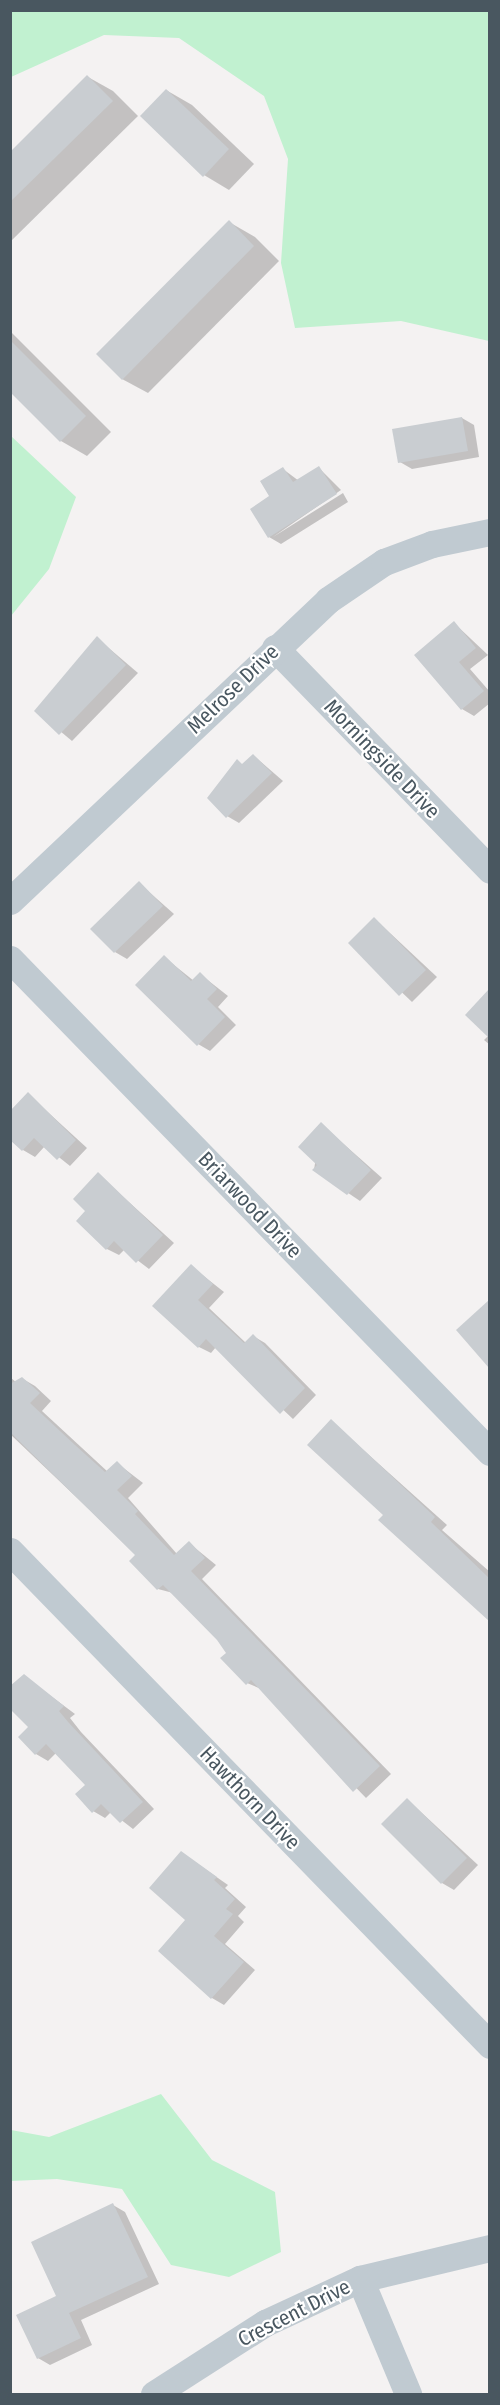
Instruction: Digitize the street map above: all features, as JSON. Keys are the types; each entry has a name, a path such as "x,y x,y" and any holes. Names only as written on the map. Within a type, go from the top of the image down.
{"street":[{"name":"Melrose Drive","path":"10,901 328,600 384,562 432,544 489,532"},
{"name":"Morningside Drive","path":"275,648 489,870"},
{"name":"Briarwood Drive","path":"10,958 489,1452"},
{"name":"Hawthorn Drive","path":"10,1551 489,2045"},
{"path":"360,2279 489,2248"},
{"name":"Crescent Drive","path":"154,2394 265,2323 360,2279 408,2394"}],"green space":[{"path":"11,10 489,11 489,341 401,321 295,328 281,263 288,159 264,96 179,38 104,35 11,77"},
{"path":"11,436 76,497 49,569 11,616"},
{"path":"161,2094 212,2160 275,2192 281,2252 229,2277 171,2265 122,2189 57,2179 11,2181 11,2130 49,2137"}],"building":[{"path":"87,75 113,101 10,202 10,152"},
{"path":"166,89 229,149 203,177 140,116"},
{"path":"229,220 254,246 122,380 96,354"},
{"path":"10,340 86,416 60,442 10,392"},
{"path":"462,417 468,451 398,463 392,429"},
{"path":"319,466 337,494 268,538 250,509 269,496 260,481 283,467 293,482"},
{"path":"454,621 476,648 459,662 484,691 461,710 414,655"},
{"path":"97,636 126,665 59,735 34,711"},
{"path":"253,754 272,773 226,818 207,798 237,759 242,764"},
{"path":"139,881 163,906 114,953 90,929"},
{"path":"374,917 426,970 399,996 348,943"},
{"path":"164,955 191,981 200,972 217,989 207,999 225,1017 197,1046 135,985"},
{"path":"489,989 489,1038 465,1015"},
{"path":"28,1092 76,1140 57,1160 34,1138 22,1151 10,1140 10,1111"},
{"path":"321,1122 371,1170 347,1195 312,1170 317,1165 298,1147"},
{"path":"98,1172 163,1235 136,1263 114,1241 106,1250 76,1221 85,1211 73,1199"},
{"path":"191,1264 213,1284 198,1300 244,1343 253,1334 305,1388 280,1414 206,1339 198,1348 152,1306"},
{"path":"489,1300 489,1368 456,1330"},
{"path":"22,1377 40,1393 30,1403 105,1472 117,1461 132,1476 117,1490 138,1511 135,1514 174,1555 189,1541 205,1558 191,1571 380,1766 353,1792 251,1680 246,1685 220,1658 226,1653 217,1640 163,1585 157,1590 129,1561 135,1555 10,1432 10,1384"},
{"path":"331,1419 435,1517 431,1522 489,1578 489,1621 378,1520 383,1515 307,1445"},
{"path":"24,1674 64,1706 59,1711 143,1802 120,1823 101,1804 92,1813 75,1794 85,1785 46,1744 35,1755 18,1737 28,1727 10,1709 10,1686"},
{"path":"407,1798 467,1858 441,1884 381,1824"},
{"path":"181,1851 217,1877 214,1880 235,1899 226,1909 233,1914 214,1936 244,1962 211,1999 158,1951 185,1920 149,1888"},
{"path":"113,2203 148,2277 69,2313 81,2338 37,2359 16,2315 56,2296 31,2242"}]}
